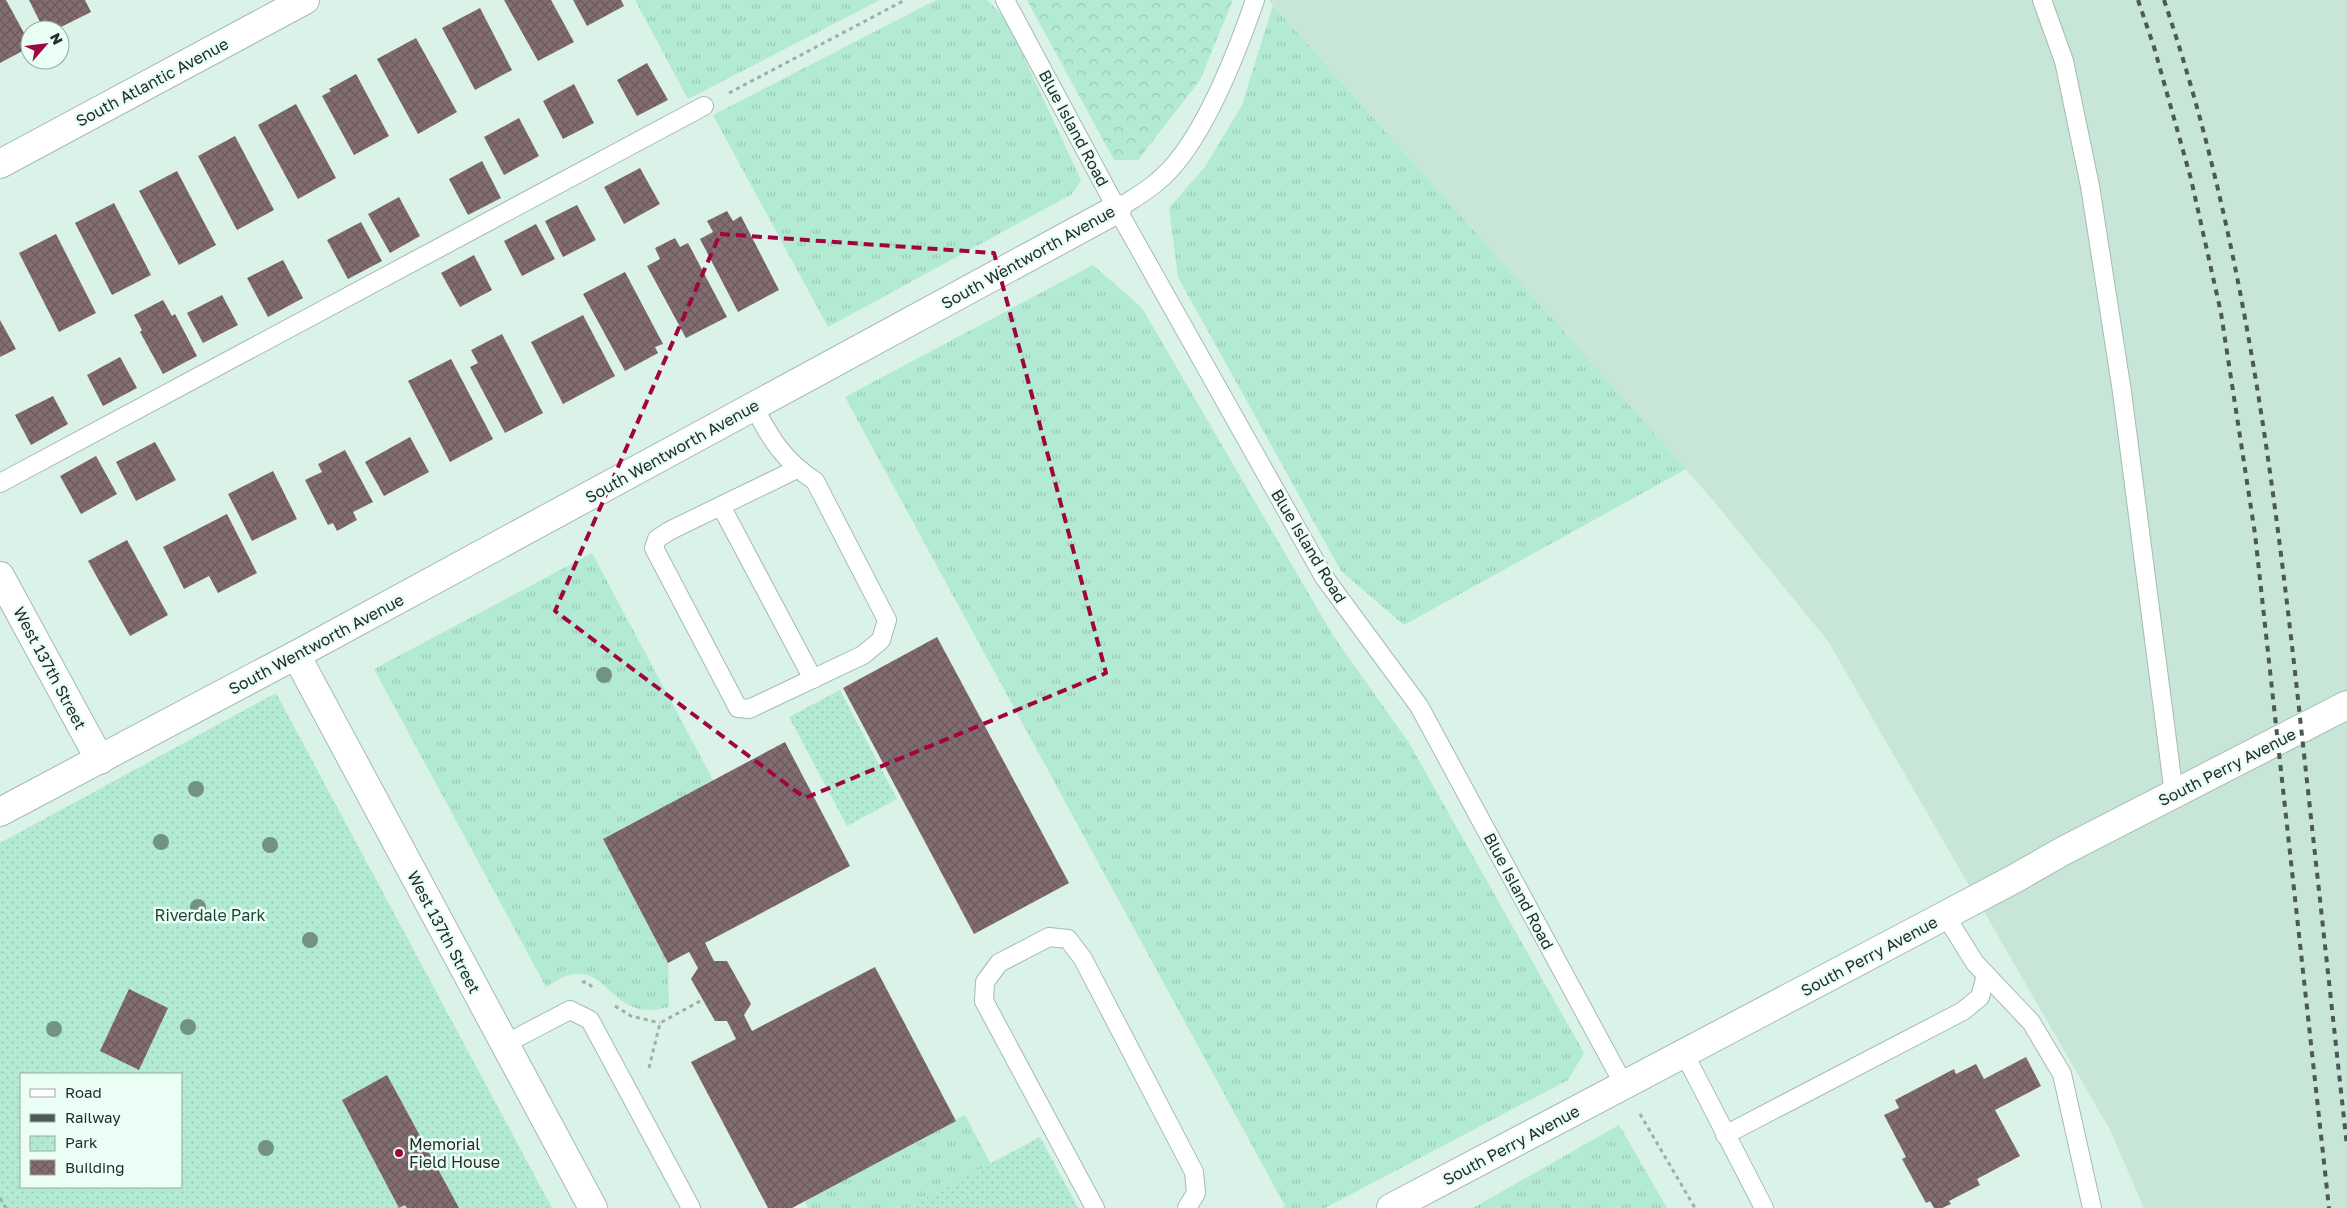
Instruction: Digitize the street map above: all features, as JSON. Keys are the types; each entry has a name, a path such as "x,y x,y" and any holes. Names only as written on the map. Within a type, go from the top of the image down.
{"street":[{"name":"South Atlantic Avenue","path":"0,164 305,0"},
{"name":"South Wentworth Avenue","path":"0,812 296,656 1117,209"},
{"name":"West 137th Street","path":"0,576 100,760"},
{"name":"West 137th Street","path":"296,656 593,1208"},
{"name":"South Perry Avenue","path":"1391,1208 1945,916 2063,851 2347,705"}],"lane":[{"name":"Blue Island Road","path":"1005,0 1117,209 1324,577 1419,706 1624,1085"},
{"name":"South Wentworth Avenue","path":"1117,209 1159,180 1186,151 1216,96 1242,37 1255,0"},
{"path":"2042,0 2064,61 2090,186 2122,392 2174,794"},
{"path":"0,483 704,106"},
{"path":"754,406 775,446 797,469 815,481 887,620 881,640 863,655 749,709 738,708 654,548 657,539 668,531 797,469"},
{"path":"721,506 813,679"},
{"path":"1945,916 1975,964 2031,1022 2062,1074 2092,1208"},
{"path":"1094,1208 984,1001 985,982 999,963 1049,937 1068,939 1083,959 1194,1172 1196,1193 1187,1208"},
{"path":"1726,1135 1963,1011 1980,997 1986,975"},
{"path":"505,1044 570,1010 590,1020 691,1208"},
{"path":"1684,1053 1764,1208"}],"path":[{"path":"704,106 905,0"},
{"path":"651,1076 649,1068 660,1023 702,1000"},
{"path":"1624,1085 1695,1208"},
{"path":"0,1198 6,1208"}],"highlighted area":[{"path":"720,234 994,253 1106,673 805,798 555,611"}],"shaded area":[{"path":"1269,0 2347,0 2347,1208 2144,1208 2110,1130 1828,641 1711,498"}],"green space":[{"path":"635,0 880,0 688,99"},
{"path":"936,0 987,0 1006,19 1081,180 1072,194 828,327 713,115"},
{"path":"1027,0 1233,0 1200,80 1138,160 1114,160"},
{"path":"1273,5 1686,469 1404,625 1341,571 1178,277 1169,208 1205,167 1242,105"},
{"path":"1093,265 1142,308 1332,634 1409,743 1584,1053 1568,1080 1325,1208 1282,1208 1285,1206 845,397"},
{"path":"592,553 713,780 603,839 668,963 669,1007 659,1009 645,1010 631,1006 623,1002 602,983 586,974 577,973 566,976 546,987 374,669"},
{"path":"840,690 897,799 847,826 789,717"},
{"name":"Riverdale Park","path":"276,693 552,1208 0,1208 0,843"},
{"path":"965,1115 991,1164 907,1208 808,1208 805,1201"},
{"path":"1619,1125 1667,1208 1473,1208"},
{"path":"1040,1137 1078,1208 907,1208"}],"building":[{"path":"0,0 6,0 20,26 20,52 0,63"},
{"path":"29,0 85,0 91,12 70,22 70,20 39,20"},
{"path":"504,0 551,0 574,42 538,61"},
{"path":"573,0 621,0 624,6 587,26"},
{"path":"480,8 512,70 475,90 442,28"},
{"path":"416,38 457,112 418,134 377,59"},
{"path":"647,63 668,100 637,116 617,80"},
{"path":"356,74 389,136 354,155 322,96 331,91 329,89"},
{"path":"574,84 594,123 563,139 543,101"},
{"path":"296,104 336,178 298,199 258,125"},
{"path":"519,118 539,156 504,175 484,137"},
{"path":"235,136 274,210 237,230 198,156"},
{"path":"482,161 501,198 468,215 449,179"},
{"path":"640,168 660,204 624,224 604,187"},
{"path":"177,171 216,245 179,265 139,191"},
{"path":"399,197 420,236 390,253 368,214"},
{"path":"114,203 151,275 112,295 75,223"},
{"path":"577,205 596,240 563,257 545,221"},
{"path":"727,211 733,221 741,216 779,290 738,312 700,239 713,232 707,221"},
{"path":"361,222 382,261 348,279 327,240"},
{"path":"536,224 555,259 522,276 504,241"},
{"path":"56,234 96,313 59,332 19,253"},
{"path":"675,238 680,247 688,243 727,317 686,338 647,266 660,259 655,248"},
{"path":"474,255 492,290 460,307 441,273"},
{"path":"283,260 303,298 268,317 247,278"},
{"path":"625,272 663,344 655,347 658,353 625,371 583,294"},
{"path":"222,295 238,325 203,343 187,313"},
{"path":"163,300 172,316 175,314 197,356 163,374 140,332 142,330 134,315"},
{"path":"583,315 615,376 563,404 531,342"},
{"path":"0,320 16,349 0,357"},
{"path":"502,334 543,413 505,433 470,367 478,363 471,350"},
{"path":"120,357 137,388 103,406 87,375"},
{"path":"451,359 493,439 450,462 408,381"},
{"path":"53,396 68,424 31,445 15,415"},
{"path":"410,437 429,472 384,496 365,462"},
{"path":"155,442 176,480 136,501 116,462"},
{"path":"345,450 373,502 353,512 357,520 337,531 333,523 328,525 305,480 322,472 318,464"},
{"path":"96,456 117,494 81,514 60,476"},
{"path":"273,471 297,519 252,541 228,494"},
{"path":"227,514 257,573 218,593 209,576 184,589 163,547"},
{"path":"127,540 168,615 130,636 88,561"},
{"path":"937,637 1069,883 974,934 843,688"},
{"path":"785,742 850,866 705,943 714,961 727,961 751,1004 744,1015 752,1031 875,967 956,1121 792,1208 768,1208 691,1062 736,1039 727,1021 715,1021 691,979 698,968 689,952 668,963 603,839"},
{"path":"129,989 168,1008 139,1070 100,1051"},
{"path":"2026,1057 2041,1086 1995,1110 2020,1156 1977,1179 1980,1185 1949,1201 1951,1204 1942,1208 1934,1208 1930,1201 1926,1203 1902,1159 1906,1157 1884,1115 1899,1108 1895,1100 1954,1069 1956,1074 1976,1064 1984,1079"},
{"name":"Memorial Field House","path":"387,1075 459,1208 407,1208 405,1205 399,1208 342,1100"}],"railway":[{"path":"2138,0 2154,47 2191,179 2221,313 2255,534 2329,1208"},
{"path":"2164,0 2190,83 2213,167 2232,252 2263,422 2286,594 2347,1146"}],"place":[{"name":"Memorial Field House","path":"399,1153"}]}
